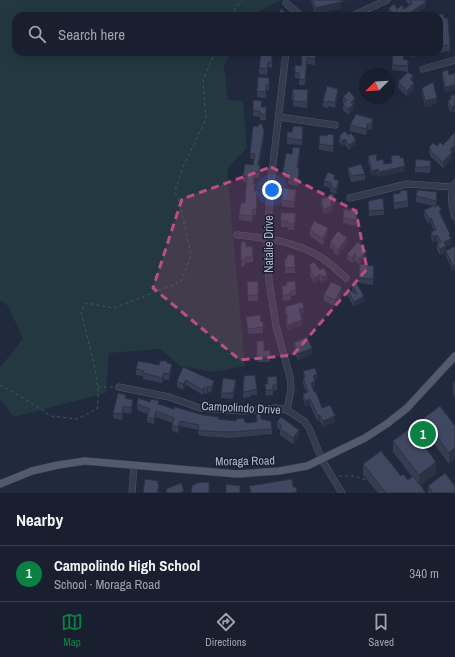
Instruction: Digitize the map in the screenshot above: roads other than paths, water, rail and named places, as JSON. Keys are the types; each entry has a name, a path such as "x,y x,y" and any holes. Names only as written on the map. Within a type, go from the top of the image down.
{"main road":[{"name":"Moraga Road","path":"0,484 32,471 72,463 99,462 213,473 252,474 307,466 365,438 388,423 407,408 455,356"}],"street":[{"path":"361,12 387,0"},
{"path":"286,3 296,12"},
{"name":"Natalie Drive","path":"286,56 271,182 267,238 269,281 276,326 290,377 291,389 287,410"},
{"path":"422,69 455,60"},
{"path":"279,117 335,125"},
{"path":"350,198 407,184 454,185 452,207 455,217"},
{"path":"237,235 267,238 298,246 326,261 346,278"},
{"name":"Campolindo Drive","path":"119,387 169,397 200,408 245,411 276,408 287,410 304,421 309,428 322,460 342,493"},
{"path":"132,493 134,465"}],"place":[{"name":"Campolindo High School","path":"423,434"}]}
